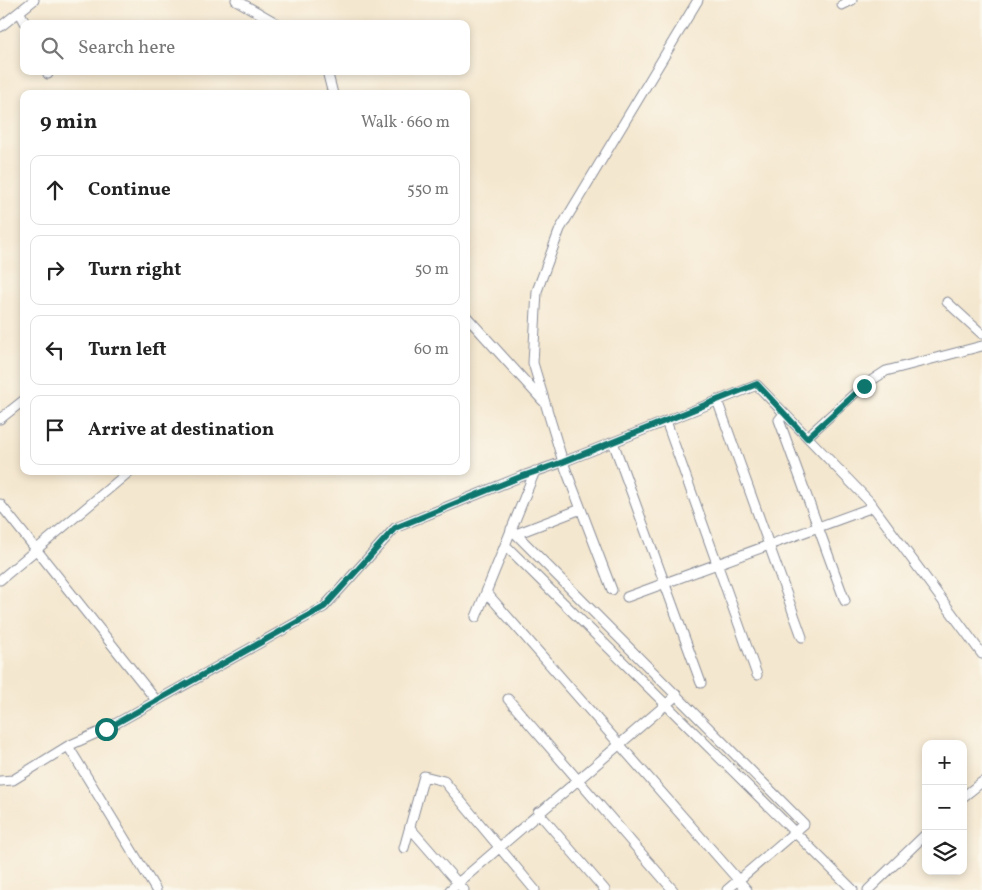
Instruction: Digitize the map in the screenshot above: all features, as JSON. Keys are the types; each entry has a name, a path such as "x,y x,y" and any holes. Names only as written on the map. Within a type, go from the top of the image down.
{"street":[{"path":"0,27 34,0"},
{"path":"236,0 271,20"},
{"path":"612,590 563,462 533,363 537,292 560,229 698,0"},
{"path":"842,4 852,0"},
{"path":"20,12 24,20"},
{"path":"328,75 332,90"},
{"path":"947,302 982,334"},
{"path":"470,320 545,403"},
{"path":"807,438 864,386 886,371 982,346"},
{"path":"0,781 13,780 68,746 106,729 324,607 395,528 757,384 873,507 982,654"},
{"path":"717,400 802,638"},
{"path":"0,419 20,403"},
{"path":"784,414 779,420 844,601"},
{"path":"666,421 756,675"},
{"path":"613,442 700,683"},
{"path":"476,617 505,545 514,532 535,471"},
{"path":"0,580 125,475"},
{"path":"0,504 156,700"},
{"path":"627,598 873,507"},
{"path":"514,532 581,510"},
{"path":"514,532 804,824 728,890"},
{"path":"505,545 853,890"},
{"path":"486,592 747,890"},
{"path":"450,890 461,887 538,812 579,781 677,695"},
{"path":"508,699 674,890"},
{"path":"68,746 156,890"},
{"path":"404,848 411,829 424,776 444,781 535,890"},
{"path":"967,794 982,782"},
{"path":"538,812 605,890"},
{"path":"411,829 461,887"},
{"path":"868,890 922,838"}],"route":[{"path":"106,729 324,607 395,528 757,384 807,438 864,386"}]}
